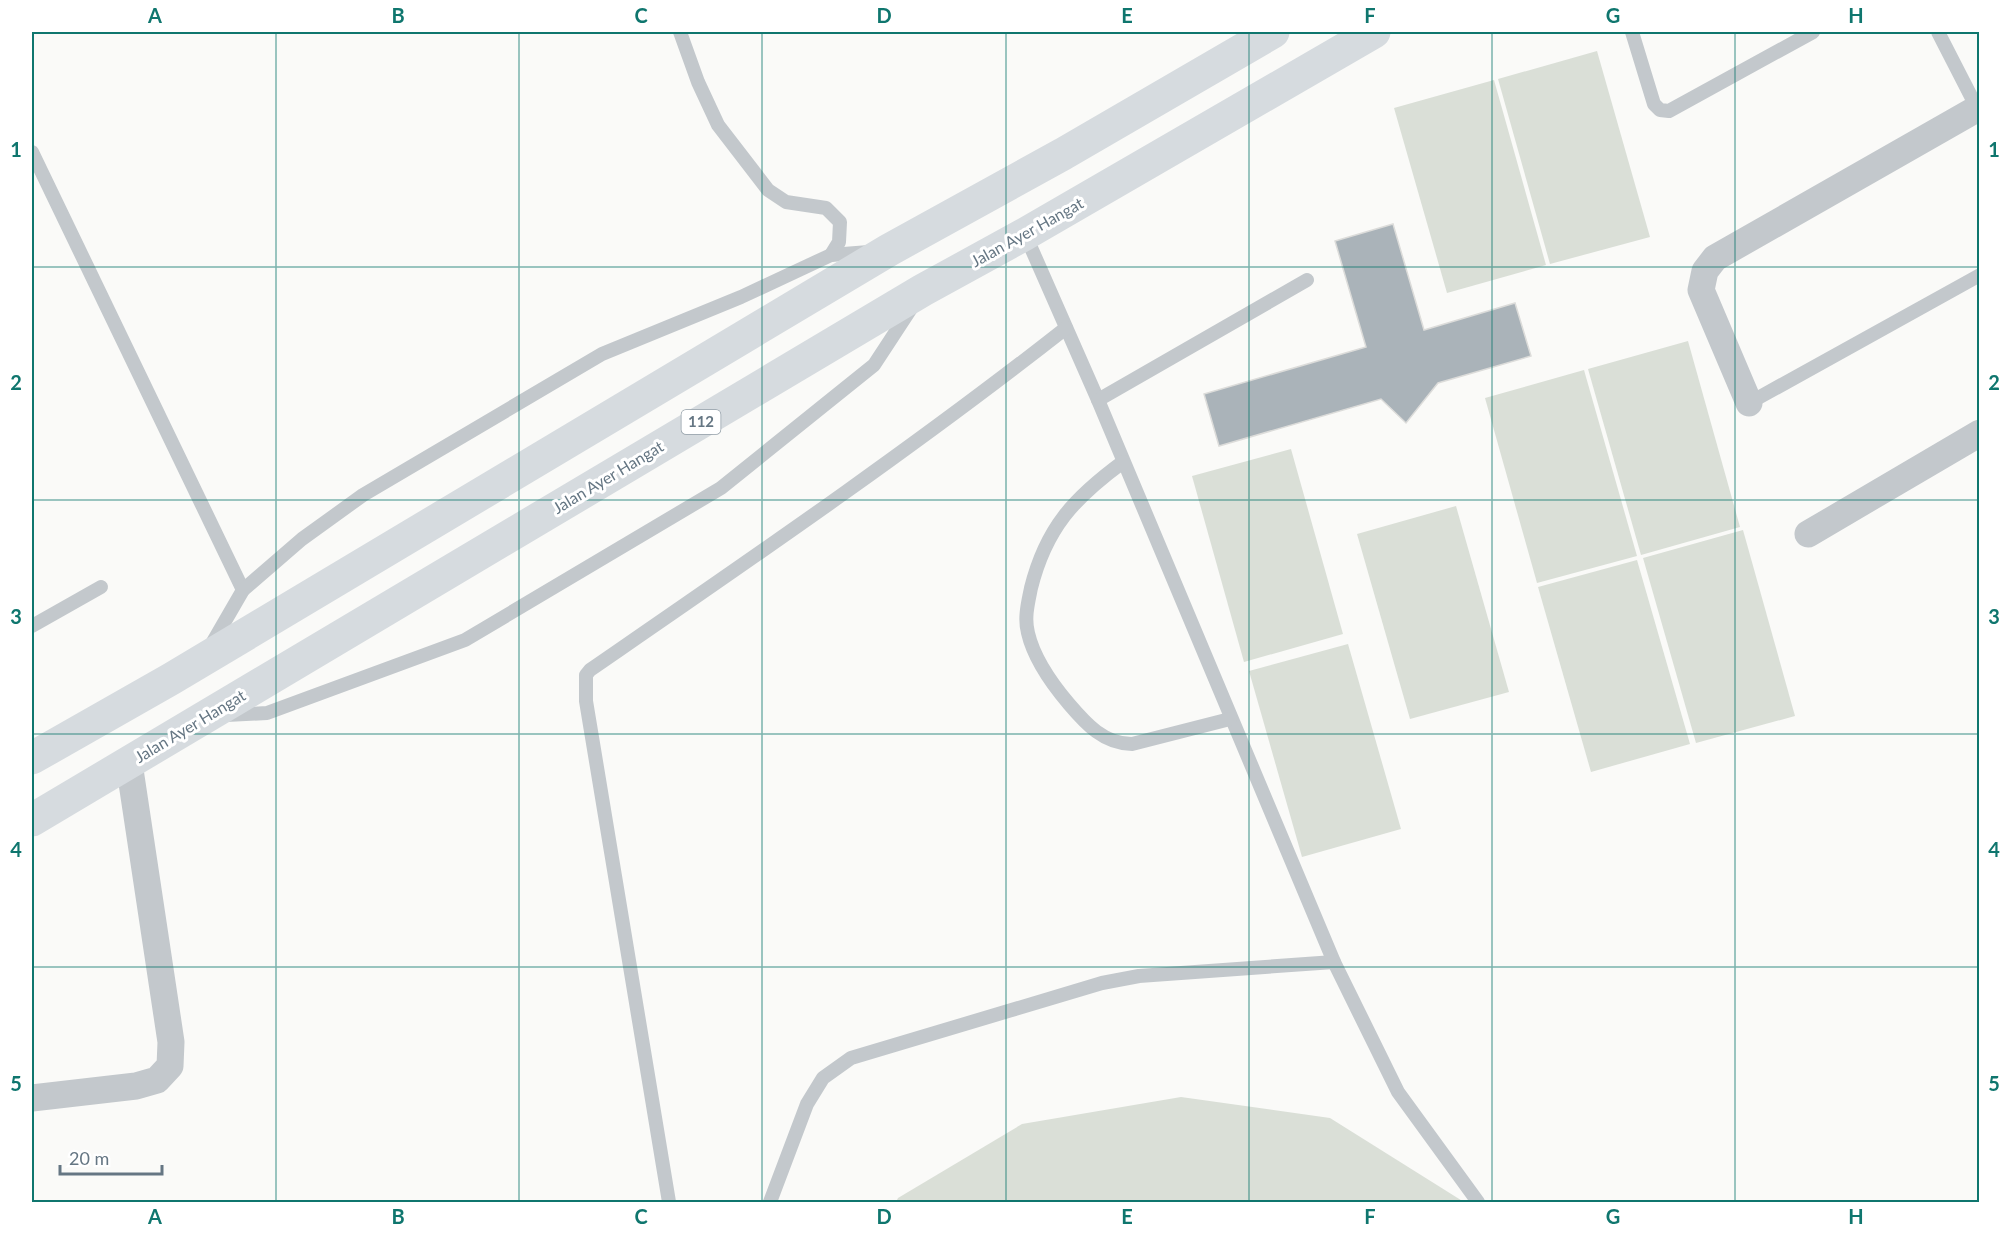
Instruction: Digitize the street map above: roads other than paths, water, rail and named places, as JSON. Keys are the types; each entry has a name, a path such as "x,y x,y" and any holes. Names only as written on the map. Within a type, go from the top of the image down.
{"main road":[{"path":"32,758 171,679 889,250 1063,154 1273,32"},
{"name":"Jalan Ayer Hangat","path":"32,820 922,290 1025,234 1374,32"}],"street":[{"path":"1749,403 1701,290 1705,271 1710,264 1715,258 1978,108"},
{"path":"1808,534 1980,433"},
{"path":"32,1098 136,1086 157,1080 170,1066 171,1041 129,763"}],"lane":[{"path":"680,32 718,126 768,190 786,202 826,208 840,222 839,242 831,255"},
{"path":"1632,32 1654,104 1660,110 1670,111 1813,32"},
{"path":"1938,32 1978,108"},
{"path":"32,152 243,590"},
{"path":"1025,234 1098,400 1230,719 1334,962 1398,1092 1478,1203"},
{"path":"171,679 209,648 243,590 302,539 363,495 602,354 741,297 831,255 889,250"},
{"path":"1749,403 1980,274"},
{"path":"1098,400 1307,280"},
{"path":"203,717 267,713 465,640 711,494 874,365 922,290"},
{"path":"669,1203 586,701 586,675 969,404 1066,328"},
{"path":"1123,462 1073,503 1056,527 1043,552 1034,576 1026,611 1027,631 1034,652 1058,692 1081,719 1107,741 1132,744 1230,719"},
{"path":"32,626 101,587"},
{"path":"770,1203 807,1104 823,1078 851,1058 1102,983 1139,976 1334,962"}]}
